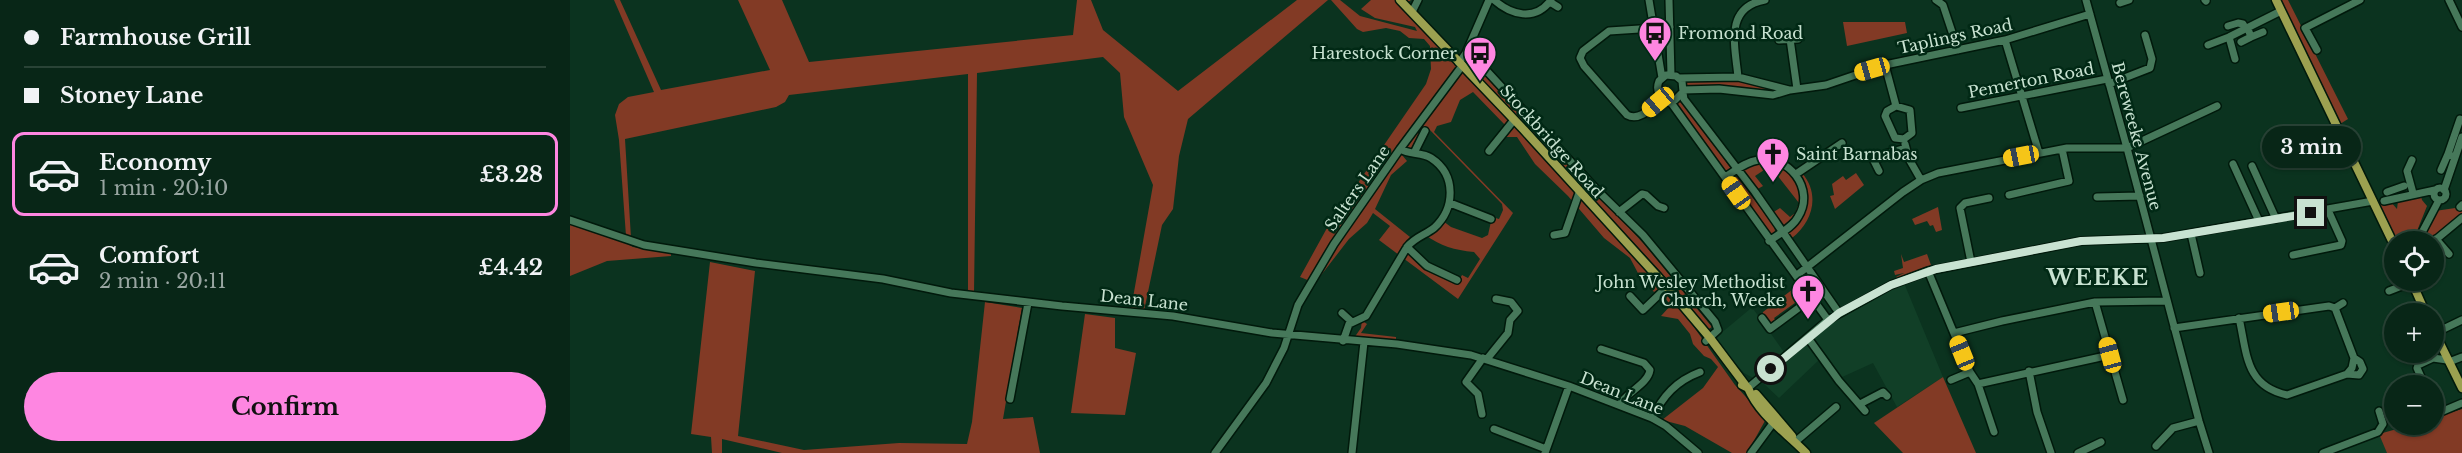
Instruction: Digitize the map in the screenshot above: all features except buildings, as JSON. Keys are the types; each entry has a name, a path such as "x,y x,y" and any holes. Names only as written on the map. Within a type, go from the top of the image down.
{"main road":[{"name":"Stockbridge Road","path":"1401,0 1524,129 1579,193 1667,287 1708,339 1738,383 1748,388 1806,453"},
{"path":"2276,0 2387,231"},
{"path":"2444,352 2462,388"}],"street":[{"path":"1412,12 1418,0"},
{"name":"Salters Lane","path":"1215,453 1266,383 1276,365 1298,305 1334,244 1461,64 1489,0"},
{"path":"1494,0 1510,12 1522,15 1533,13 1550,1 1558,7"},
{"path":"1649,0 1662,78 1658,85 1664,99 1672,104 1828,320"},
{"path":"1669,0 1675,76 1683,91 1684,99 1737,169 1839,313"},
{"path":"1738,77 1735,33 1738,16 1746,6 1765,0"},
{"path":"1936,0 1943,5 1958,50"},
{"name":"Bereweeke Avenue","path":"2086,0 2209,453"},
{"path":"2120,3 2129,0"},
{"path":"2317,50 2305,28 2360,0"},
{"path":"2450,0 2462,27"},
{"path":"2454,9 2462,5"},
{"path":"2210,42 2229,37 2281,11"},
{"name":"Taplings Road","path":"1683,91 1719,89 1773,95 1826,85 1885,65 2005,40 2090,14"},
{"path":"2228,26 2243,24 2252,37"},
{"path":"1670,27 1609,31 1583,51 1580,58 1582,64 1627,115 1633,118 1664,99 1675,100 1683,91"},
{"path":"2241,42 2263,32"},
{"name":"Pemerton Road","path":"1961,108 2108,81 2151,66 2152,59 2145,35"},
{"path":"2229,37 2235,59"},
{"path":"1779,40 1794,39 1793,90"},
{"path":"2005,40 2039,153"},
{"path":"1885,65 1896,106"},
{"path":"1484,70 1643,235 1718,326 1718,330 1708,339"},
{"path":"1662,78 1675,76"},
{"name":"Taplings Road","path":"1675,76 1738,77 1793,90"},
{"path":"1773,95 1774,87"},
{"path":"1896,106 1910,110 1912,133 1904,139 1894,138 1885,116 1887,111 1896,106"},
{"path":"1797,275 1921,180 1938,173 2062,149 2127,148 2217,106"},
{"path":"2450,174 2451,156 2460,119"},
{"path":"1487,154 1514,120"},
{"path":"1524,129 1533,121"},
{"path":"1414,153 1425,131"},
{"path":"2441,170 2462,137"},
{"path":"1904,139 1921,180"},
{"path":"1796,174 1842,143"},
{"path":"1879,171 1874,162 1888,153 1906,148"},
{"path":"1343,340 1346,328 1352,322 1366,316 1389,268 1398,260 1412,240 1432,229 1446,212 1450,203 1449,183 1439,165 1431,157 1400,149"},
{"path":"2009,195 2069,181 2062,149"},
{"path":"2422,231 2432,211 2437,193 2462,150"},
{"path":"1725,177 1759,159 1780,162 1796,174 1803,190 1802,210 1798,219 1770,241"},
{"path":"2412,160 2407,171 2413,193"},
{"path":"2233,164 2259,221"},
{"path":"2252,166 2276,219"},
{"path":"2384,201 2404,186"},
{"path":"2387,192 2437,193"},
{"path":"1554,235 1565,233 1579,193"},
{"path":"1619,212 1642,194 1659,208"},
{"path":"2097,197 2140,196"},
{"path":"1971,262 1960,208 1965,203 1989,198"},
{"path":"1748,388 1828,320 1891,285 1929,271 2081,241 2151,239 2191,234 2373,201"},
{"path":"1450,203 1491,219"},
{"path":"2293,255 2341,245 2342,241 2328,210"},
{"path":"2444,232 2462,218"},
{"name":"Dean Lane","path":"570,220 636,244 883,279 951,293 1028,303 1173,316 1288,334 1434,349 1485,359 1569,386 1652,418 1666,426 1698,453"},
{"path":"2191,234 2200,273"},
{"path":"1407,247 1427,266 1457,280"},
{"path":"2444,250 2449,254"},
{"path":"1929,271 1977,384 1994,432"},
{"path":"1630,296 1643,310 1667,287"},
{"path":"1369,292 1377,296"},
{"path":"1761,318 1770,329 1812,298"},
{"path":"1482,414 1478,394 1466,382 1508,333 1510,320 1517,315 1518,310 1511,302 1496,299"},
{"path":"1954,333 2096,302 2168,301"},
{"path":"2096,302 2123,400"},
{"path":"1010,399 1028,303"},
{"path":"2335,308 2343,303"},
{"path":"2174,327 2329,306 2335,308"},
{"path":"2239,318 2253,376 2281,394 2291,394 2347,374 2352,368 2354,358 2335,308"},
{"path":"1342,313 1352,322"},
{"path":"2444,327 2462,320"},
{"path":"1808,338 1839,381 1865,411"},
{"path":"1352,453 1364,342"},
{"path":"1601,349 1644,363 1650,370 1646,379 1624,397 1619,405"},
{"path":"1977,384 2110,355"},
{"path":"2420,375 2418,365 2433,358 2448,361 2462,357"},
{"path":"1652,418 1659,404 1672,388 1700,372"},
{"path":"1951,380 1970,372"},
{"path":"2030,372 2037,412 2051,453"},
{"path":"1494,429 1545,451 1569,386"},
{"path":"1860,404 1883,392 1887,396"},
{"path":"2444,411 2462,403"},
{"path":"1794,441 1836,407"},
{"path":"2323,453 2378,432 2383,424 2379,411"},
{"path":"1751,453 1775,420"},
{"path":"2156,446 2173,428 2199,421"},
{"path":"2078,453 2101,442"}],"shaded area":[{"path":"614,0 620,0 661,90 770,70 738,0 782,0 809,62 1073,35 1077,0 1091,0 1103,30 1178,91 1297,0 1328,0 1188,119 1179,156 1173,209 1162,225 1144,311 1131,309 1153,185 1124,117 1120,73 1103,57 977,73 974,293 968,292 968,74 789,95 785,102 776,107 625,139 631,238 626,236 615,115 619,104 628,97 654,92"},
{"path":"1331,0 1340,0 1360,16 1417,31 1415,27 1375,18 1361,9 1371,0 1411,0 1402,6 1679,306 1735,385 1766,419 1747,453 1732,453 1685,426 1662,420 1703,388 1718,367 1693,344 1690,334 1678,319 1661,316 1671,305 1657,290 1654,292 1639,275 1630,258 1604,238 1568,196 1535,164 1517,137 1505,137 1501,131 1506,126 1473,92 1460,100 1451,122 1437,126 1434,132 1513,213 1458,299 1403,258 1409,253 1433,273 1458,282 1462,275 1468,278 1480,259 1474,252 1448,247 1425,235 1439,228 1443,221 1451,227 1482,238 1488,235 1492,217 1499,219 1503,210 1502,204 1429,129 1412,148 1404,149 1402,155 1407,161 1391,175 1375,209 1410,237 1399,255 1379,240 1390,226 1373,213 1367,223 1349,239 1315,283 1300,277 1327,228 1426,84 1431,69 1430,46 1424,39 1409,38 1400,31 1386,28 1363,32 1357,29"},
{"path":"2279,0 2288,0 2348,119 2340,124"},
{"path":"1843,22 1905,22 1907,33 1847,46"},
{"path":"1476,60 1485,66 1481,72 1526,119 1522,122 1469,65"},
{"path":"1721,79 1753,81 1771,90 1727,86 1689,88 1686,85 1687,81"},
{"path":"1679,102 1684,103 1732,170 1724,172 1676,106"},
{"path":"1534,126 1644,244 1712,327 1707,330 1661,272 1529,130"},
{"path":"1767,162 1780,166 1790,173 1797,181 1800,190 1801,200 1798,210 1782,230 1772,213 1780,208 1790,217 1795,213 1799,203 1770,166 1755,176 1763,186 1756,190 1743,170 1757,163"},
{"path":"1802,173 1811,190 1812,208 1805,224 1792,238 1787,233 1799,220 1803,208 1800,177"},
{"path":"1856,173 1864,185 1835,209 1830,196 1834,195 1832,184 1843,176 1846,180"},
{"path":"1737,177 1774,226 1775,231 1772,237 1732,182 1733,178"},
{"path":"2421,196 2427,206 2417,231 2390,231 2378,205 2390,201 2397,209 2398,201"},
{"path":"1938,207 1942,230 1936,232 1933,225 1930,226 1927,221 1915,225 1912,219"},
{"path":"2462,207 2462,216 2440,231 2427,231 2435,211"},
{"path":"570,224 633,247 671,253 671,256 607,261 570,276"},
{"path":"1901,254 1904,262 1927,254 1931,265 1897,278 1904,273 1895,275 1894,271 1903,268"},
{"path":"1403,258 1364,322 1367,324 1361,333 1396,337 1396,343 1354,338 1361,328 1362,319"},
{"path":"710,262 755,271 738,436 804,450 899,443 967,444 972,422 985,302 1022,308 1003,419 1033,417 1040,453 782,453 722,439 722,453 712,453 711,437 691,434"},
{"path":"1904,283 1943,377 1897,407 1873,363 1840,378 1813,340 1838,317"},
{"path":"1797,286 1806,299 1801,303 1799,300 1774,318 1776,321 1770,324 1762,317 1763,312"},
{"path":"1750,309 1754,310 1786,355 1807,340 1821,358 1779,398 1764,384 1744,373 1714,339"},
{"path":"1085,314 1115,318 1115,348 1136,353 1125,415 1071,413"},
{"path":"1943,377 1976,453 1903,453 1874,423"},
{"path":"2462,409 2462,453 2387,453 2379,434 2444,435 2444,415"},
{"path":"2384,434 2444,435 2462,453 2337,453 2336,449"}],"place":[{"name":"Fromond Road","path":"1655,62"},
{"name":"Harestock Corner","path":"1480,82"},
{"name":"Saint Barnabas","path":"1773,183"},
{"name":"John Wesley Methodist Church, Weeke","path":"1808,320"}],"district":[{"name":"WEEKE","path":"2098,277"}],"route":[{"path":"1771,369 1839,313 1891,285 1936,269 2081,241 2163,238 2311,213"}]}
